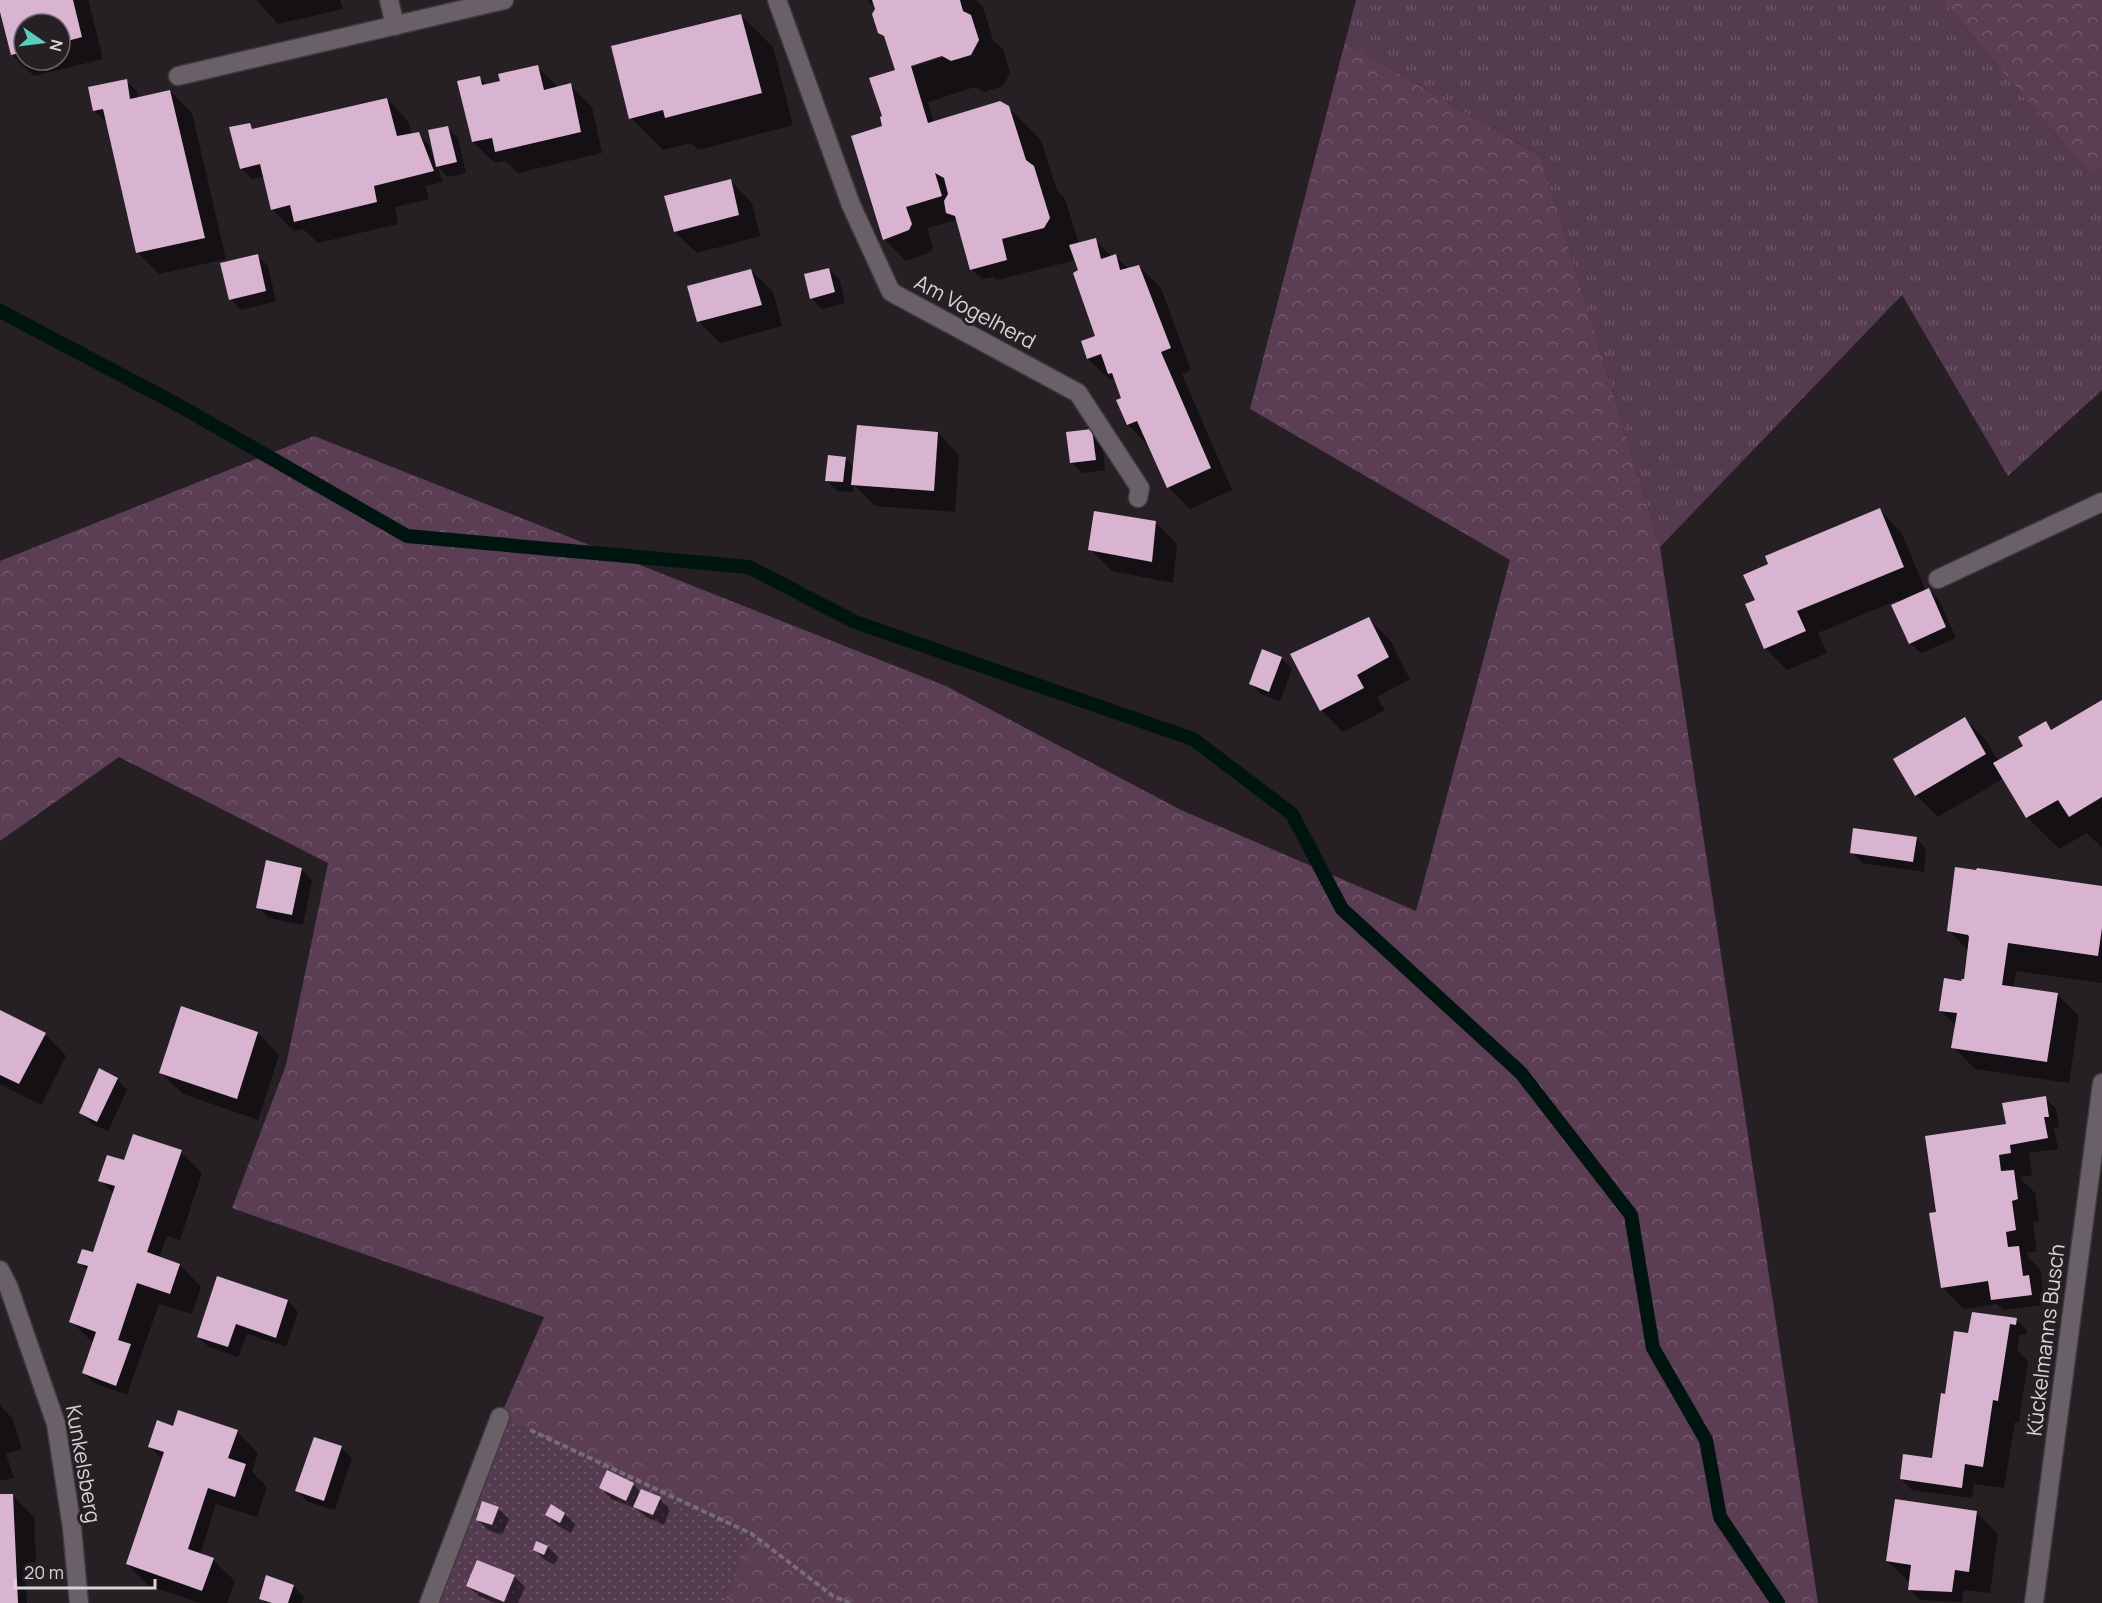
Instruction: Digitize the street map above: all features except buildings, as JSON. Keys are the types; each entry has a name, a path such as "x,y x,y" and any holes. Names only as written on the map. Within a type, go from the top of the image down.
{"street":[{"path":"389,0 395,26"},
{"path":"178,76 504,0"},
{"name":"Am Vogelherd","path":"777,0 851,205 891,292 1078,393 1140,488 1138,498"},
{"path":"1938,579 2102,502"},
{"name":"Kückelmanns Busch","path":"2034,1603 2102,1083"},
{"name":"Kunkelsberg","path":"0,1270 9,1288 56,1424 72,1528 79,1603"},
{"path":"429,1603 500,1417"}],"path":[{"path":"500,1417 752,1534 833,1596 850,1603"},
{"path":"833,1596 835,1603"}],"green space":[{"path":"1356,0 1942,0 2091,176 2102,167 2102,390 2008,476 1902,295 1660,547 1541,157 1345,42"},
{"path":"1942,0 2102,0 2102,167 2091,176"},
{"path":"1345,42 1541,157 1660,547 1818,1603 724,1603 751,1534 500,1417 544,1317 232,1208 286,1065 328,863 119,757 0,841 0,561 314,436 946,686 1181,810 1416,911 1510,560 1250,409"},
{"path":"500,1417 752,1534 724,1603 429,1603"}],"waterway":[{"path":"0,311 180,406 407,536 749,567 855,622 1193,739 1292,814 1342,909 1521,1073 1631,1215 1653,1348 1706,1440 1720,1517 1778,1603"}]}
